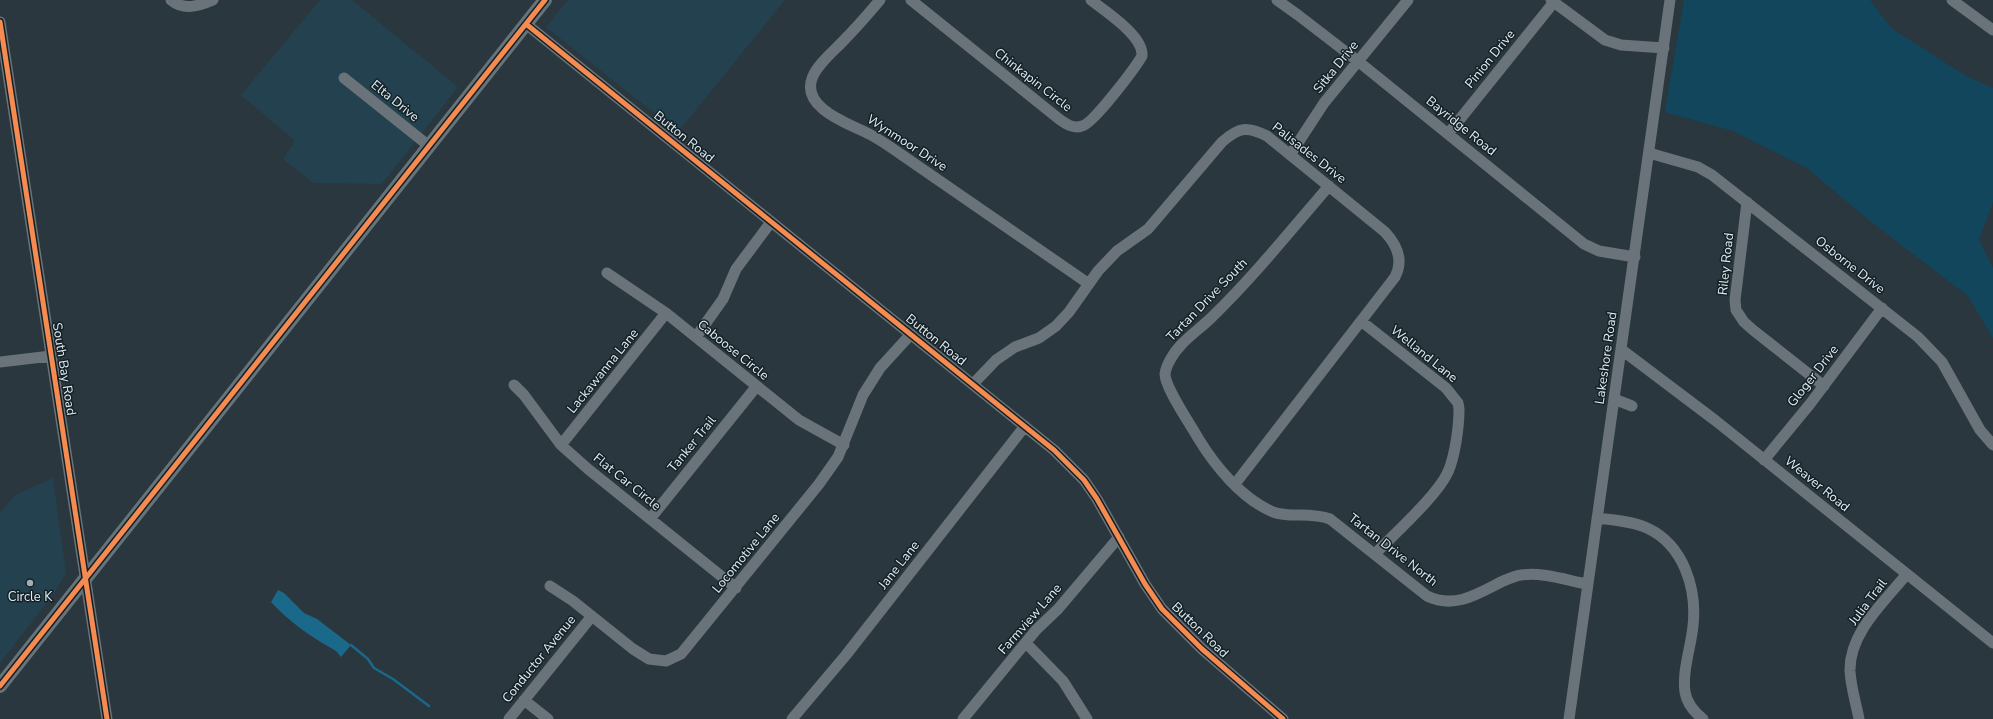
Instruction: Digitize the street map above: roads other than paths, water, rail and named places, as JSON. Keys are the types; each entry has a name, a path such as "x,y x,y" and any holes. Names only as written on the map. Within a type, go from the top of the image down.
{"main road":[{"path":"0,686 545,0"}],"street":[{"path":"171,0 186,7 201,5 213,0"},
{"name":"Wynmoor Drive","path":"880,0 842,43 820,62 812,76 811,83 816,101 831,115 872,136 902,155 1089,284"},
{"name":"Chinkapin Circle","path":"911,0 1059,119 1067,125 1076,127 1087,124 1117,90 1142,56 1139,42 1123,26 1091,0"},
{"name":"Bayridge Road","path":"1277,0 1359,62 1584,244 1598,250 1635,257"},
{"name":"Sitka Drive","path":"1290,155 1324,103 1359,62 1408,0"},
{"name":"Lakeshore Road","path":"1569,719 1670,0"},
{"path":"1952,0 1993,30"},
{"path":"1553,1 1604,40 1621,46 1664,48"},
{"name":"Pinion Drive","path":"1448,134 1553,1"},
{"name":"South Bay Road","path":"0,22 1,39 107,719"},
{"name":"Button Road","path":"526,24 1054,450 1084,480 1097,499 1162,609 1202,649 1283,719"},
{"name":"Elta Drive","path":"344,78 429,146"},
{"name":"Palisades Drive","path":"973,384 996,360 1015,347 1039,338 1056,326 1069,312 1089,284 1117,252 1148,229 1222,142 1232,133 1245,129 1260,132 1385,232 1394,242 1398,250 1400,264 1395,277 1235,484"},
{"name":"Osborne Drive","path":"1649,153 1698,167 1712,175 1918,337 1937,356 1980,430 1993,445"},
{"name":"Tartan Drive South","path":"1235,484 1219,470 1206,452 1168,386 1165,372 1180,346 1212,317 1265,261 1329,186"},
{"name":"Riley Road","path":"1747,202 1738,263 1735,300 1736,310 1744,322 1753,330 1824,386"},
{"path":"696,337 723,299 736,269 771,222"},
{"name":"Caboose Circle","path":"607,273 666,313 798,420 844,445"},
{"name":"Gloger Drive","path":"1764,460 1824,386 1882,308"},
{"name":"Lackawanna Lane","path":"561,445 666,313"},
{"name":"Welland Lane","path":"1361,321 1446,388 1453,396 1460,409 1451,465 1448,474 1433,494 1375,554"},
{"name":"Locomotive Lane","path":"550,586 592,616 633,649 649,659 666,661 681,654 819,484 838,457 844,445 863,395 880,368 910,334"},
{"name":"Weaver Road","path":"1622,350 1764,460 1993,643"},
{"path":"0,362 51,356"},
{"name":"Flat Car Circle","path":"514,385 524,395 561,445 588,469 736,588"},
{"name":"Tanker Trail","path":"650,519 756,387"},
{"path":"1614,400 1632,406"},
{"name":"Jane Lane","path":"792,719 851,649 1025,426"},
{"name":"Tartan Drive North","path":"1235,484 1264,507 1274,512 1330,518 1427,596 1448,602 1469,598 1512,577 1521,575 1548,576 1587,584"},
{"path":"1597,518 1648,528 1661,537 1680,558 1691,586 1693,598 1693,625 1685,692 1689,706 1703,719"},
{"name":"Farmview Lane","path":"963,719 1119,537"},
{"name":"Julia Trail","path":"1859,719 1852,690 1850,669 1852,654 1860,632 1906,575"},
{"name":"Conductor Avenue","path":"509,719 592,616"},
{"path":"1026,644 1063,680 1087,719"},
{"path":"524,700 548,719"}],"waterway":[{"path":"351,645 368,659 374,668 393,679 429,706"}],"place":[{"name":"Circle K","path":"30,583"}]}
